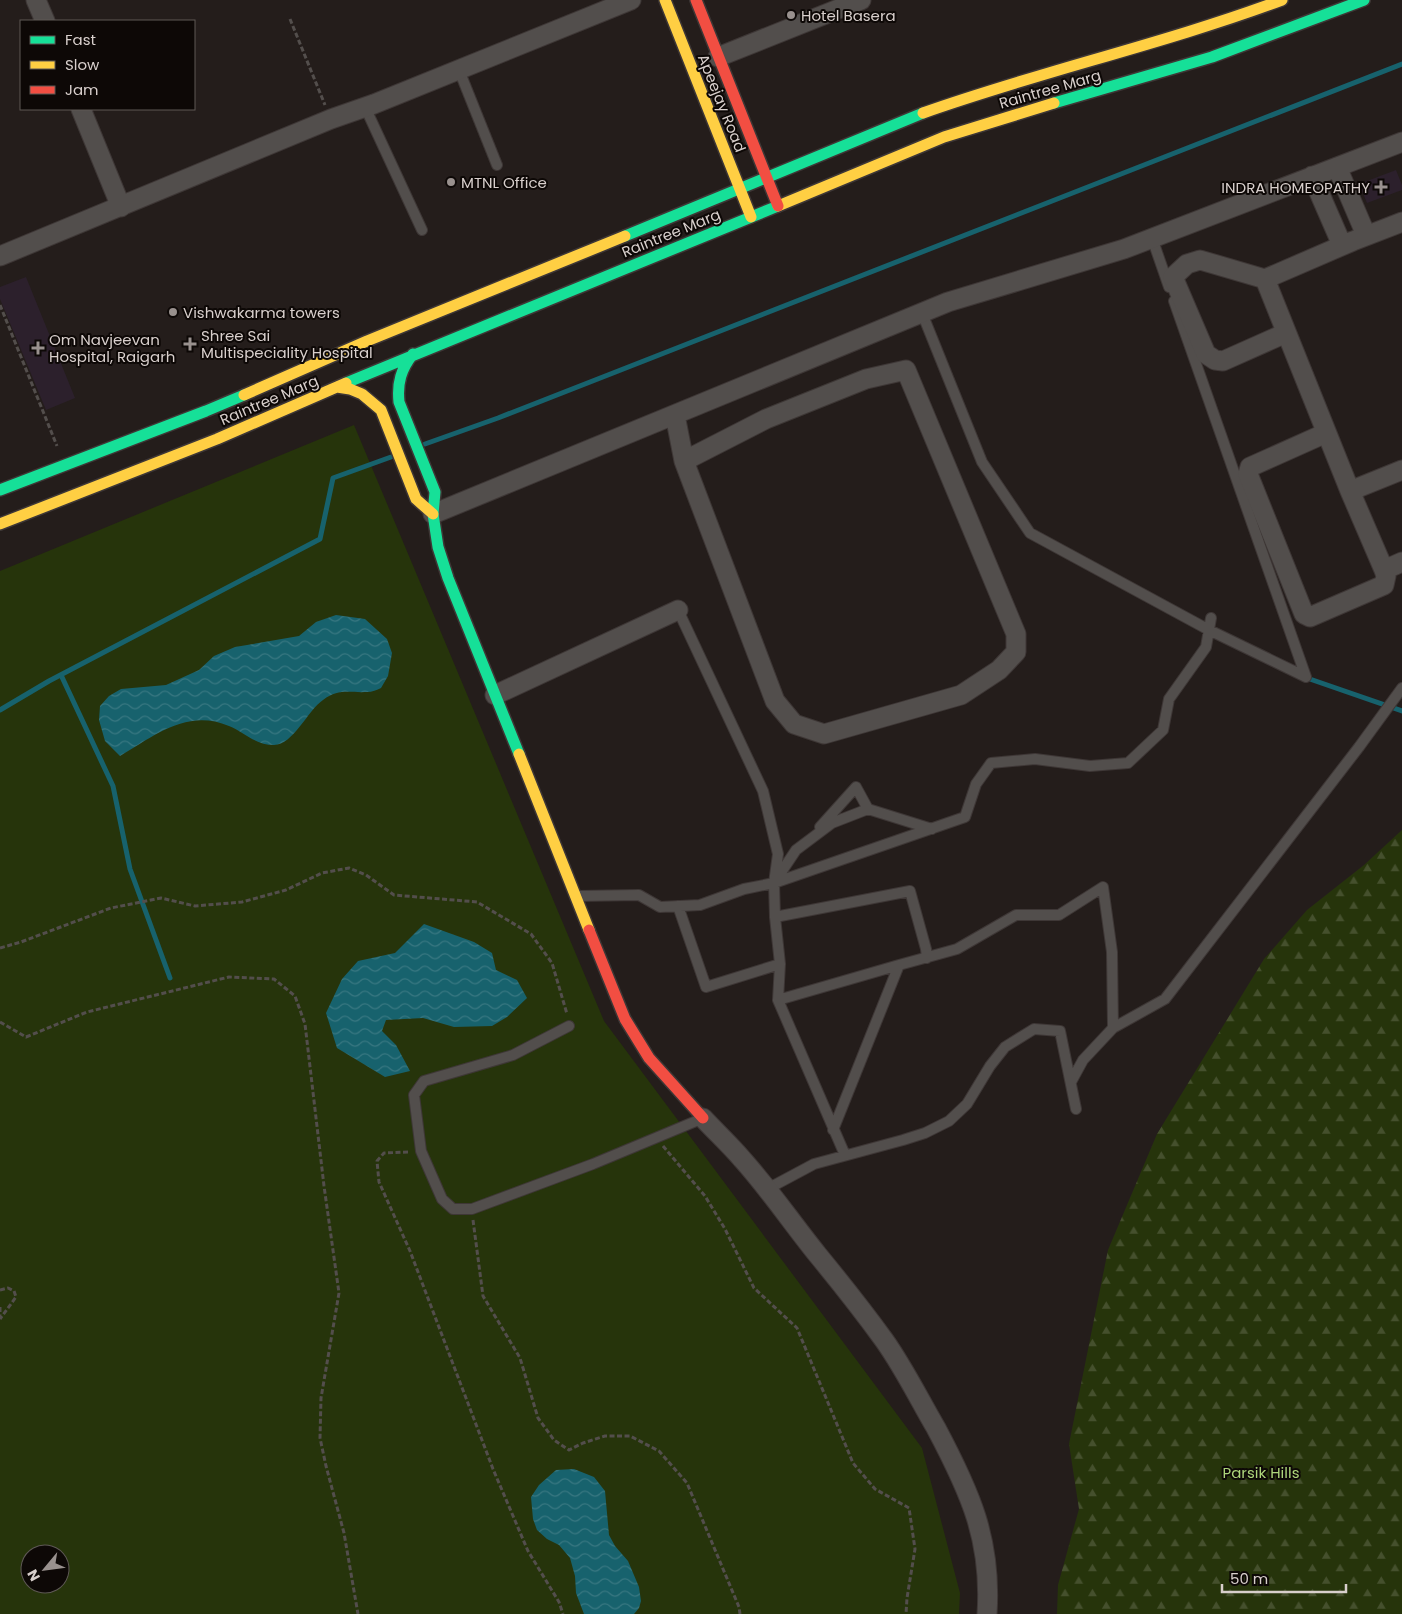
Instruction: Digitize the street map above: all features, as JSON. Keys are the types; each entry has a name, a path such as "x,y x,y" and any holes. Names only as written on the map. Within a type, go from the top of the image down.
{"main road":[{"name":"Apeejay Road","path":"664,0 751,218"},
{"name":"Apeejay Road","path":"696,0 778,206"},
{"name":"Raintree Marg","path":"0,490 206,412 367,341 951,103 1201,29 1282,0"},
{"name":"Raintree Marg","path":"0,524 217,439 413,354 751,218 890,158 961,131 1210,58 1364,0"},
{"path":"413,354 403,368 397,384 399,402 435,492 433,514 438,547 448,578 625,1019 661,1074 703,1118"},
{"path":"337,387 356,390 374,402 381,410 416,499 433,514"}],"street":[{"path":"36,0 45,20"},
{"path":"0,256 330,119 459,70 631,0"},
{"path":"718,57 855,1"},
{"path":"81,110 121,207"},
{"path":"433,514 948,302 1124,249 1402,142"},
{"path":"1337,167 1366,235"},
{"path":"1312,176 1342,246"},
{"path":"1286,333 1223,361 1215,360 1206,354 1173,278 1187,264 1200,260 1265,279 1366,235 1402,222"},
{"path":"1265,279 1326,433 1386,576 1384,585 1310,617 1304,614 1248,474 1250,467 1326,433"},
{"path":"675,415 684,461 774,700 794,724 824,734 961,695 999,670 1016,652 1016,634 906,370 866,379 766,419 684,461"},
{"path":"1350,491 1402,470"},
{"path":"1384,570 1402,562"},
{"path":"495,695 678,610"},
{"path":"703,1118 743,1160 853,1299 904,1370 959,1472 971,1500 987,1564 989,1592 987,1614"}],"lane":[{"path":"459,70 497,165"},
{"path":"365,107 422,230"},
{"path":"915,316 982,462 1030,533 1209,630 1306,677 1152,238"},
{"path":"678,610 763,791 778,854 774,883 775,917 780,964 778,1000 845,1155"},
{"path":"576,896 639,895 660,906 700,904 774,883 965,817 976,784 991,763 1035,758 1090,766 1128,763 1163,730 1169,699 1206,647 1211,618"},
{"path":"1071,1082 1083,1060 1113,1028 1166,999 1402,688"},
{"path":"806,842 856,787 868,809"},
{"path":"774,883 796,850 806,842 832,823 868,809 932,829"},
{"path":"778,1000 957,949 1016,915 1058,915 1104,887 1112,952 1113,1028"},
{"path":"775,917 910,891 927,958"},
{"path":"678,906 706,987 780,964"},
{"path":"833,1130 899,965"},
{"path":"569,1026 512,1055 424,1081 414,1095 421,1151 442,1199 454,1209 472,1209 593,1164 711,1115 771,1187 814,1164 845,1155 877,1149 925,1133 949,1121 967,1104 990,1066 1005,1047 1034,1030 1060,1031 1076,1109"}],"path":[{"path":"290,19 330,119"},
{"path":"0,305 65,464"},
{"path":"0,948 111,908 161,898 195,906 242,902 286,890 322,873 349,868 366,875 394,895 477,902 531,934 552,963 569,1026"},
{"path":"0,1022 26,1036 87,1012 229,977 274,980 295,996 305,1024 324,1186 340,1293 321,1398 320,1438 344,1533 358,1614"},
{"path":"656,1138 705,1196 725,1229 754,1288 797,1328 853,1463 875,1489 909,1508 915,1549 906,1614"},
{"path":"421,1151 384,1153 376,1161 379,1182 410,1251 493,1469 528,1551 559,1602 563,1614"},
{"path":"472,1209 483,1296 520,1358 538,1418 554,1440 569,1450 605,1436 630,1436 659,1451 687,1483 739,1607 740,1614"},
{"path":"0,1290 8,1288 14,1291 16,1297 0,1319"},
{"path":"0,1307 0,1319"}],"shaded area":[{"name":"INDRA HOMEOPATHY","path":"1396,170 1402,190 1367,203 1359,184"},
{"name":"Om Navjeevan Hospital, Raigarh","path":"26,277 75,398 46,410 0,299 0,287"}],"green space":[{"path":"354,425 604,1021 922,1448 960,1593 959,1614 0,1614 0,571"},
{"name":"Parsik Hills","path":"1402,830 1402,1614 1057,1614 1058,1585 1079,1509 1069,1444 1108,1250 1157,1134 1264,959 1307,910 1364,865"}],"water":[{"path":"336,615 365,619 387,639 392,653 388,676 381,688 374,691 339,692 329,696 317,705 288,739 281,743 274,745 261,743 229,726 214,721 199,720 185,722 158,733 120,756 105,741 99,720 100,706 109,696 121,689 166,685 199,670 214,656 235,647 299,636 316,622"},
{"path":"424,924 474,942 492,953 496,970 517,980 527,998 507,1017 492,1026 454,1027 423,1018 386,1020 382,1031 396,1045 410,1071 385,1077 337,1048 326,1013 342,979 358,961 395,953"},
{"path":"574,1469 594,1477 605,1491 609,1535 615,1546 628,1561 639,1587 641,1601 639,1608 634,1614 584,1614 576,1593 575,1576 570,1558 559,1545 547,1539 537,1530 533,1519 531,1497 539,1485 556,1470"}],"waterway":[{"path":"425,444 498,418 1402,64"},
{"path":"0,710 49,681 320,539 333,478 391,457"},
{"path":"61,675 113,786 130,869 170,978"},
{"path":"1304,677 1402,711"}],"traffic: fast":[{"path":"1054,103 1212,57 1364,0"},
{"path":"625,236 923,113"},
{"path":"346,383 778,206"},
{"path":"413,354 405,365 401,376 399,402 435,492 433,514 438,547 448,578 519,754"},
{"path":"0,490 244,395"}],"traffic: slow":[{"path":"665,0 751,217"},
{"path":"923,113 1012,84 1238,16 1282,0"},
{"path":"778,206 944,137 1054,103"},
{"path":"244,395 367,341 625,236"},
{"path":"0,524 217,439 346,383"},
{"path":"337,387 350,389 362,394 381,410 416,499 433,514"},
{"path":"519,754 589,930"}],"traffic: jam":[{"path":"696,0 778,206"},
{"path":"589,930 625,1019 649,1058 703,1118"}],"place":[{"name":"Hotel Basera","path":"791,15"},
{"name":"MTNL Office","path":"451,182"},
{"name":"INDRA HOMEOPATHY","path":"1381,187"},
{"name":"Vishwakarma towers","path":"173,312"},
{"name":"Shree Sai Multispeciality Hospital","path":"190,344"},
{"name":"Om Navjeevan Hospital, Raigarh","path":"38,348"}]}
